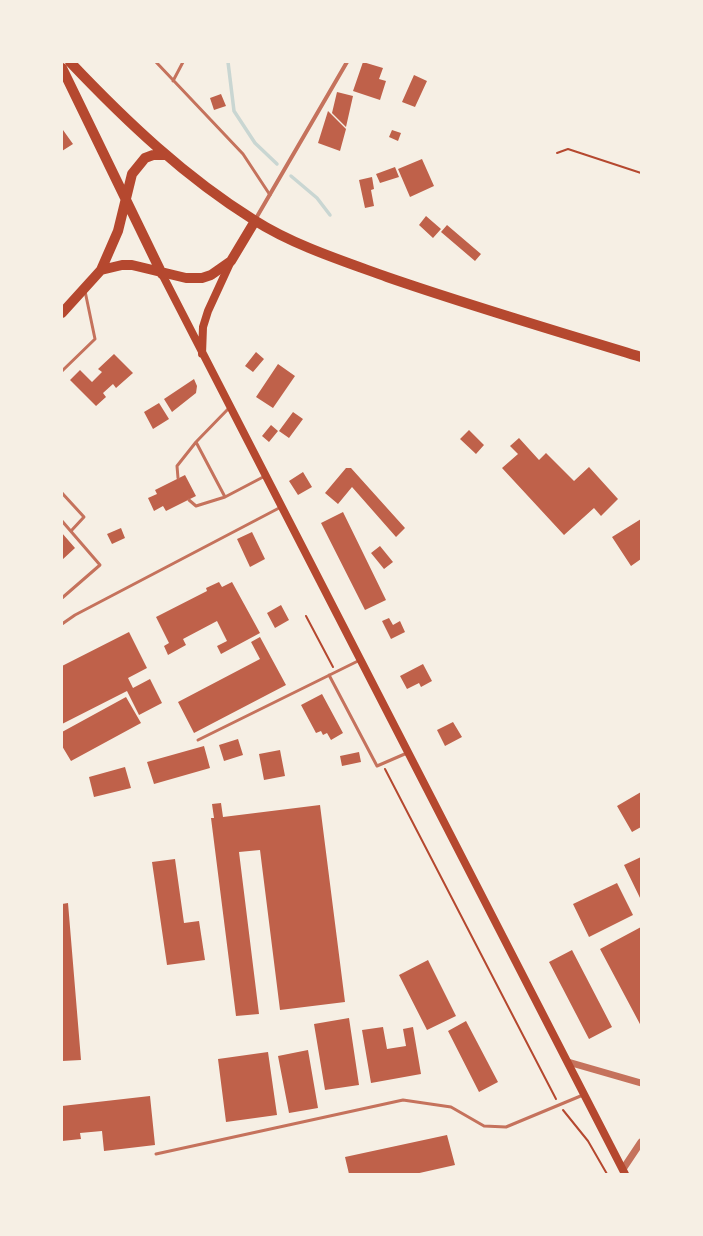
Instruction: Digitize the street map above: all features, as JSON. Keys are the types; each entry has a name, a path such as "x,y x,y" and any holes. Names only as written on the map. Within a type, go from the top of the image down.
{"highway":[{"path":"70,62 165,155 205,186 255,221 288,238 364,268 426,290 641,357"},
{"path":"62,68 162,274"},
{"path":"62,313 101,270 118,231 132,174 139,163 145,158 153,155 165,155"},
{"path":"101,270 122,265 132,265 162,274 186,278 202,278 211,275 231,261 255,221"}],"main road":[{"path":"202,354 203,327 208,310 231,261"},
{"path":"162,274 624,1171"}],"street":[{"path":"255,221 347,62"},
{"path":"568,1062 641,1083"},
{"path":"624,1171 641,1142"}],"lane":[{"path":"156,62 243,154 270,195"},
{"path":"173,81 183,62"},
{"path":"62,371 95,339 84,288"},
{"path":"178,478 176,466 196,442 230,408"},
{"path":"196,442 225,497"},
{"path":"189,500 196,506 225,497 265,476"},
{"path":"62,493 84,517 71,531"},
{"path":"62,624 75,615 281,507"},
{"path":"62,521 100,564 62,598"},
{"path":"198,740 361,659"},
{"path":"329,675 377,766 383,765 409,752"},
{"path":"156,1154 403,1100 451,1107 484,1126 506,1127 584,1094"}],"path":[{"path":"558,153 568,149 641,173"},
{"path":"306,616 335,672"},
{"path":"383,765 560,1104 588,1141 608,1174"}],"building":[{"path":"363,62 383,68 379,79 386,81 380,100 353,91"},
{"path":"414,75 427,81 415,107 402,102"},
{"path":"337,92 353,96 346,127 332,113"},
{"path":"221,94 226,106 214,110 210,98"},
{"path":"328,111 346,129 340,151 318,143"},
{"path":"62,130 73,144 62,151"},
{"path":"392,130 401,133 398,141 389,137"},
{"path":"422,159 434,186 410,197 398,169"},
{"path":"395,167 399,177 380,183 376,174"},
{"path":"372,177 374,189 371,190 374,206 365,208 359,180"},
{"path":"426,216 441,229 433,238 419,225"},
{"path":"447,225 481,254 475,261 441,232"},
{"path":"256,352 264,359 253,372 245,366"},
{"path":"114,354 133,373 116,388 113,384 103,393 106,397 96,406 70,380 80,370 92,382 102,372 98,369"},
{"path":"278,364 295,376 273,408 256,397"},
{"path":"194,379 197,386 196,393 172,412 164,399"},
{"path":"159,403 169,419 153,429 144,412"},
{"path":"293,412 303,419 289,438 279,431"},
{"path":"271,425 278,431 269,442 262,436"},
{"path":"469,430 484,445 476,454 460,439"},
{"path":"519,438 539,460 546,453 574,481 589,467 618,499 601,516 594,508 564,535 502,468 518,454 510,446"},
{"path":"346,468 351,468 405,528 396,537 352,487 338,504 325,493"},
{"path":"303,472 312,487 298,495 289,481"},
{"path":"185,475 196,496 166,511 163,506 154,511 148,498 157,494 155,490"},
{"path":"343,512 386,600 365,610 321,523"},
{"path":"641,519 641,559 631,566 612,537"},
{"path":"121,528 125,538 112,544 107,534"},
{"path":"252,532 265,559 250,567 237,539"},
{"path":"62,533 75,548 62,560"},
{"path":"380,546 393,562 384,569 371,553"},
{"path":"219,582 222,587 232,582 260,633 221,654 217,646 227,641 217,621 183,639 186,645 168,655 164,646 169,643 156,617 207,591 206,588"},
{"path":"281,605 289,620 275,628 267,613"},
{"path":"389,618 393,625 400,621 405,632 391,639 382,621"},
{"path":"129,632 147,668 128,678 133,688 150,679 162,703 139,715 127,691 62,724 62,666"},
{"path":"260,637 286,685 194,733 178,702 260,659 251,642"},
{"path":"423,664 432,681 421,687 419,683 407,689 400,676"},
{"path":"322,694 343,733 331,740 327,733 323,735 321,731 316,733 301,705"},
{"path":"126,697 141,723 71,761 62,746 62,732"},
{"path":"453,722 462,737 445,746 437,730"},
{"path":"238,739 243,755 224,761 219,745"},
{"path":"204,746 210,768 154,784 147,762"},
{"path":"280,750 285,776 264,780 259,754"},
{"path":"359,752 361,762 342,766 340,756"},
{"path":"125,767 131,788 94,797 89,777"},
{"path":"641,792 641,827 632,832 617,806"},
{"path":"221,803 223,817 320,805 345,1002 280,1010 260,850 239,852 259,1014 236,1016 211,818 214,818 212,804"},
{"path":"641,857 641,900 624,865"},
{"path":"175,859 184,923 199,921 205,960 167,965 152,862"},
{"path":"617,883 633,915 589,937 573,904"},
{"path":"68,903 81,1060 62,1061 62,904"},
{"path":"641,927 641,1026 600,949"},
{"path":"572,950 612,1027 589,1039 549,962"},
{"path":"428,960 456,1016 427,1030 399,975"},
{"path":"349,1018 359,1085 325,1090 314,1024"},
{"path":"466,1021 498,1082 479,1092 448,1031"},
{"path":"383,1027 387,1049 406,1046 403,1029 413,1027 421,1074 371,1083 362,1030"},
{"path":"308,1050 318,1108 289,1113 278,1056"},
{"path":"268,1052 277,1115 226,1122 218,1059"},
{"path":"150,1096 155,1145 104,1151 102,1131 80,1133 81,1139 62,1141 62,1106"},
{"path":"447,1135 455,1165 415,1174 349,1174 345,1157"}],"waterway":[{"path":"228,62 234,111 255,143 277,164"},
{"path":"291,176 317,198 330,215"}]}
